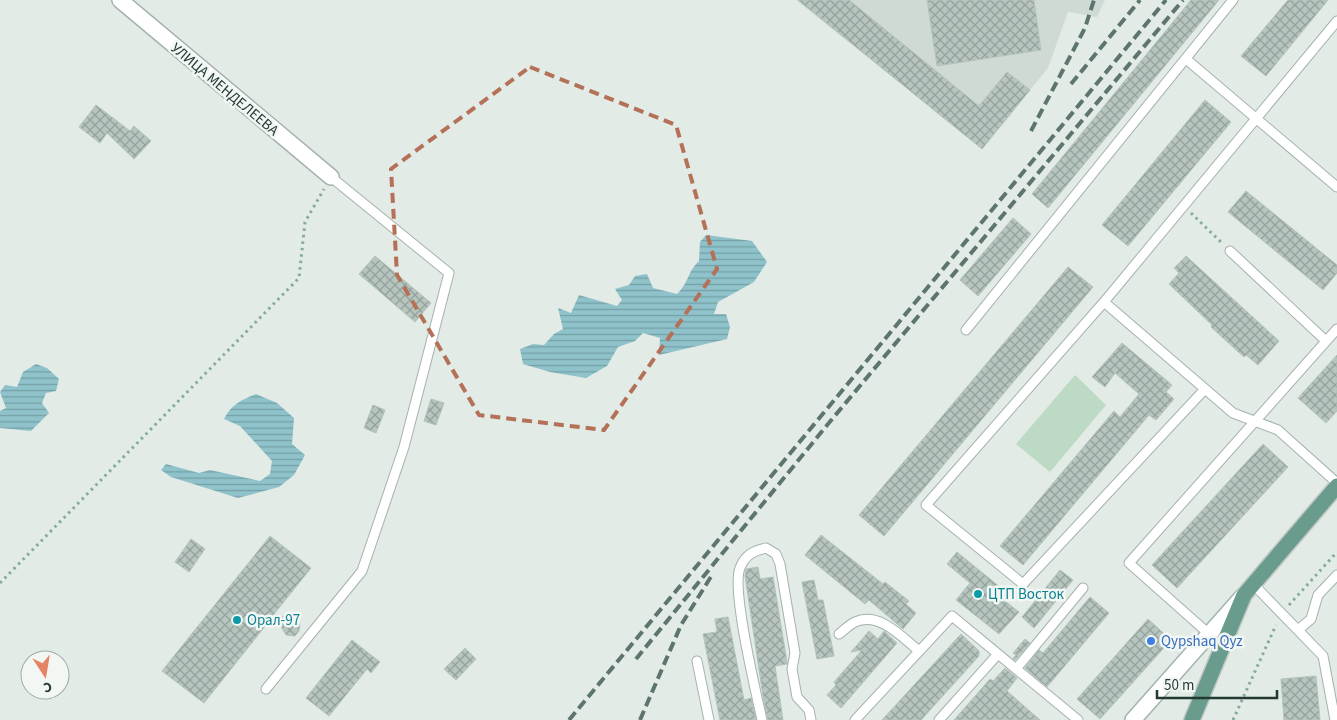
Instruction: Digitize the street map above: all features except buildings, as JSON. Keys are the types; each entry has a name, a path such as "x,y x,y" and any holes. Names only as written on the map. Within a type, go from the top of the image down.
{"main road":[{"path":"1192,720 1248,590 1337,485"}],"street":[{"name":"УЛИЦА МЕНДЕЛЕЕВА","path":"120,0 331,177"},
{"path":"1133,720 1248,590"}],"lane":[{"path":"966,330 1233,0"},
{"path":"1205,389 1023,584 926,505 1104,302 1337,21"},
{"path":"1186,59 1337,187"},
{"path":"266,689 362,571 404,446 449,273 331,177"},
{"path":"1230,251 1326,342"},
{"path":"1104,302 1233,413 1278,430 1337,485"},
{"path":"1209,634 1129,563 1337,329"},
{"path":"762,720 738,592 739,570 746,557 755,551 766,548 776,554 780,564 795,653 792,669 797,697 809,710 811,720"},
{"path":"1298,630 1311,619 1318,595 1337,575"},
{"path":"1016,669 1084,588"},
{"path":"1248,590 1281,613 1323,656 1334,720"},
{"path":"854,720 952,616 1078,720"},
{"path":"839,634 855,622 869,619 884,623 919,651"},
{"path":"939,720 998,654"},
{"path":"697,661 709,720"}],"path":[{"path":"0,583 299,278 304,222 331,177"},
{"path":"1183,206 1230,251"},
{"path":"1233,720 1281,613 1337,552"}],"highlighted area":[{"path":"530,67 676,125 717,269 604,430 479,415 397,275 391,169"}],"shaded area":[{"path":"796,0 1105,0 1097,17 1068,12 1048,68 982,149"}],"green space":[{"path":"1075,375 1106,405 1050,472 1016,444"}],"water":[{"path":"706,235 752,241 767,262 754,282 718,302 714,314 726,314 730,327 727,339 659,355 660,338 643,333 635,341 618,347 607,366 586,378 550,372 523,364 520,349 533,344 544,345 554,334 563,329 558,308 571,313 579,295 617,306 622,300 615,289 629,285 635,276 647,274 653,288 677,294 699,261 700,242"},
{"path":"36,364 47,368 59,379 56,391 46,393 42,403 49,413 31,431 0,428 0,411 6,408 0,392 5,385 17,387 23,372"},
{"path":"256,394 277,403 294,418 292,444 305,455 294,475 279,487 238,498 171,477 161,470 166,464 199,473 210,470 260,481 270,474 272,461 240,426 224,419 237,403"}],"railway":[{"path":"1031,131 1085,28 1094,0"},
{"path":"1071,84 1140,0"},
{"path":"569,720 1166,0"},
{"path":"636,659 828,424 1183,0"},
{"path":"640,720 681,625 712,575"}],"place":[{"name":"ЦТП Восток","path":"978,594"},
{"name":"Орал-97","path":"237,620"},
{"name":"Qypshaq Qyz","path":"1151,641"}]}
